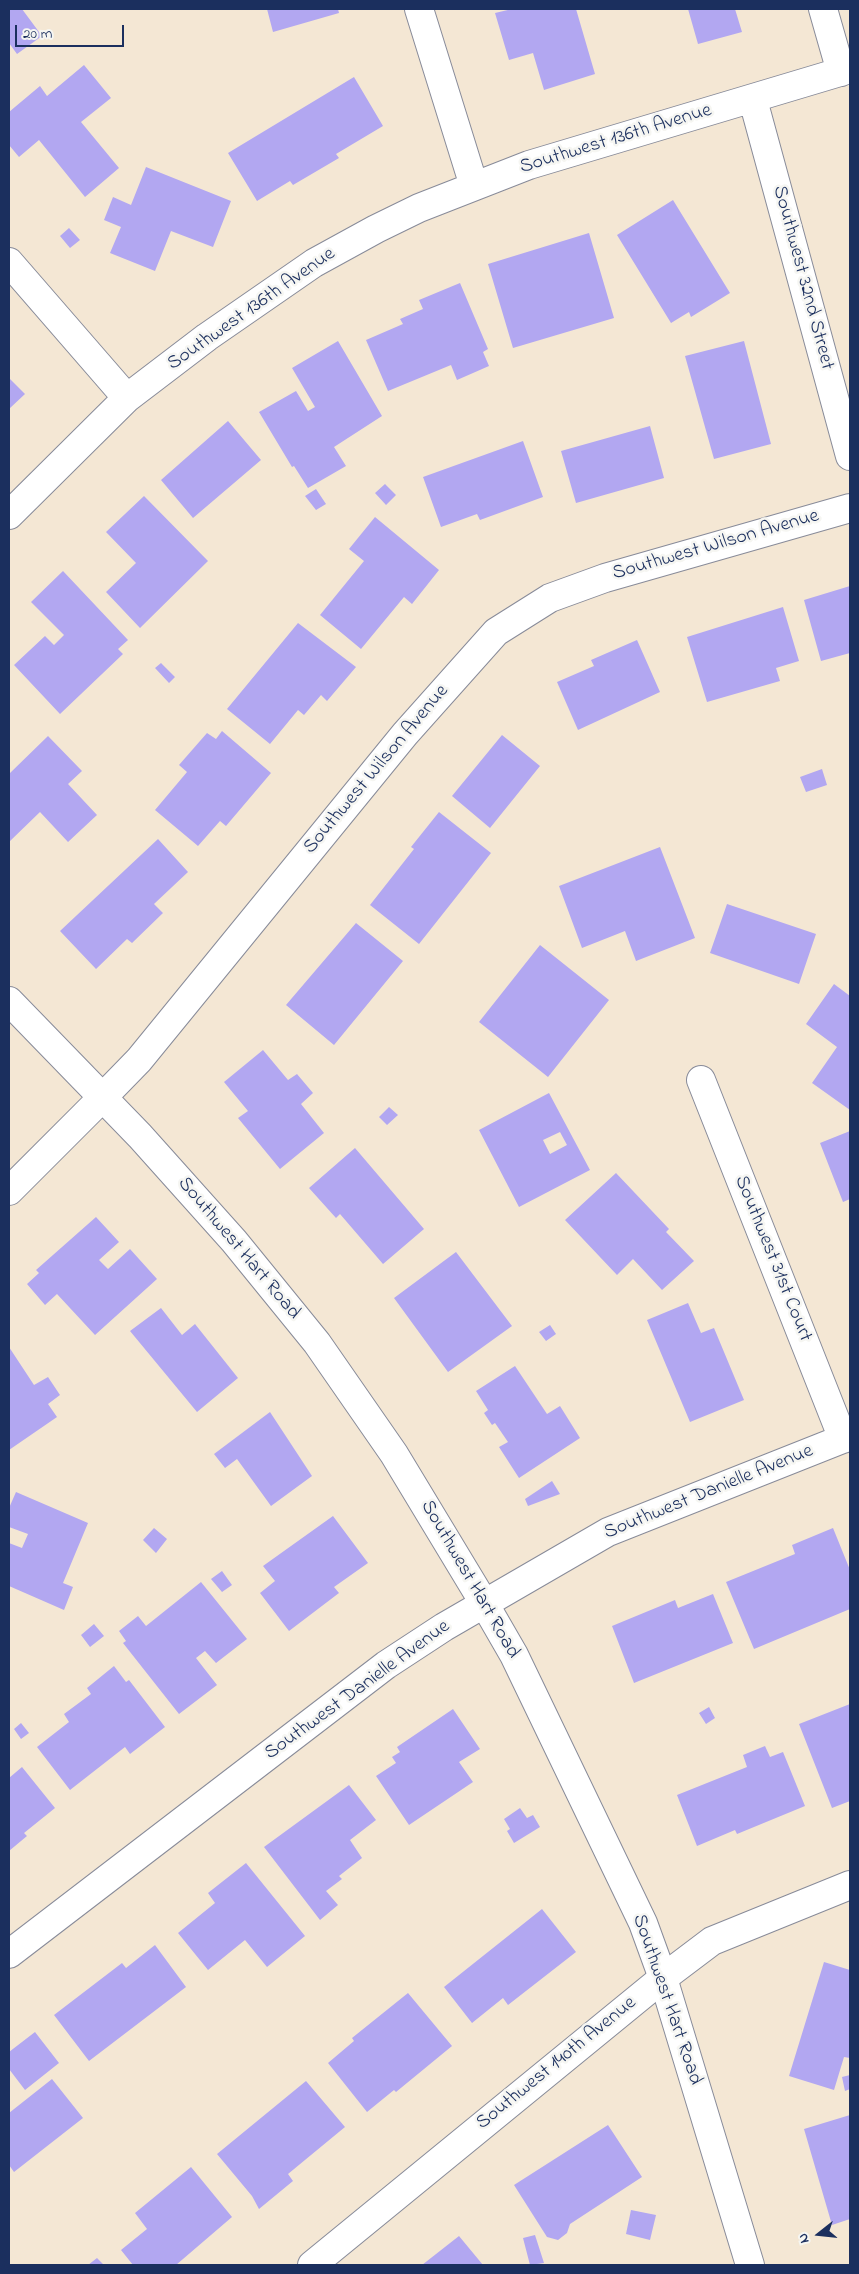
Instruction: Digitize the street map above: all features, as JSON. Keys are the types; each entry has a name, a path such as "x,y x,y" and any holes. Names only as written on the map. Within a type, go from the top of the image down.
{"street":[{"path":"419,9 474,186"},
{"path":"823,9 846,70"},
{"name":"Southwest 136th Avenue","path":"9,515 127,398 207,337 314,263 384,225 474,186 529,165 753,100 846,70"},
{"name":"Southwest 32nd Street","path":"753,100 850,456"},
{"path":"9,262 127,398"},
{"name":"Southwest Wilson Avenue","path":"9,1191 139,1060 405,734 496,632 550,598 605,578 850,508"},
{"name":"Southwest Hart Road","path":"9,1001 103,1097 234,1241 316,1343 394,1454 484,1603 514,1655 638,1914 663,1978 750,2265"},
{"name":"Southwest 31st Court","path":"701,1080 847,1437"},
{"name":"Southwest Danielle Avenue","path":"9,1954 386,1665 484,1603 608,1532 847,1437"},
{"name":"Southwest 140th Avenue","path":"312,2265 663,1978 712,1941 850,1885"}],"building":[{"path":"9,9 22,9 42,36 17,54 9,43"},
{"path":"267,9 338,9 339,13 273,32"},
{"path":"512,9 576,9 595,74 544,90 533,53 509,60 495,13"},
{"path":"688,9 735,9 742,32 698,44"},
{"path":"84,65 111,98 81,122 119,168 85,197 39,140 19,157 9,145 9,112 40,86 47,96"},
{"path":"354,77 383,126 336,154 339,158 293,185 290,181 257,201 228,153"},
{"path":"146,167 231,201 213,247 171,231 155,271 110,253 121,227 104,220 113,197 131,205"},
{"path":"673,200 730,293 691,317 689,312 671,323 617,235"},
{"path":"69,228 80,240 70,248 60,236"},
{"path":"589,233 614,318 513,348 488,264"},
{"path":"460,283 488,349 483,352 489,366 457,380 451,365 388,391 366,340 403,324 400,319 423,309 419,300"},
{"path":"338,341 382,416 334,447 346,466 308,488 294,466 292,467 259,412 296,391 308,411 315,407 292,368"},
{"path":"744,341 771,444 714,459 685,356"},
{"path":"9,378 25,394 9,409"},
{"path":"228,421 261,460 193,518 161,480"},
{"path":"650,426 664,478 576,503 561,451"},
{"path":"523,441 543,497 480,520 477,514 441,527 423,477"},
{"path":"385,484 396,495 386,505 375,493"},
{"path":"316,489 326,504 316,510 305,496"},
{"path":"144,496 208,561 140,628 106,592 136,563 106,532"},
{"path":"375,517 439,570 412,604 404,597 361,649 320,615 364,561 349,549"},
{"path":"63,571 128,640 118,649 123,654 60,714 14,665 45,636 54,645 64,635 31,602"},
{"path":"850,586 850,653 821,661 804,600"},
{"path":"783,607 799,661 776,668 780,681 707,702 687,637"},
{"path":"298,623 356,667 327,701 321,695 304,715 298,710 270,744 227,709"},
{"path":"637,640 660,692 578,730 557,682 594,666 591,660"},
{"path":"161,663 175,677 169,683 155,668"},
{"path":"222,731 271,773 226,826 220,821 198,846 155,810 187,772 179,765 207,733 216,739"},
{"path":"502,735 540,766 490,828 452,796"},
{"path":"48,736 82,771 68,784 97,815 68,842 40,812 9,842 9,774"},
{"path":"822,769 827,785 806,792 800,777"},
{"path":"439,812 491,853 419,944 370,905 414,849 411,847"},
{"path":"158,839 188,872 154,904 163,913 132,943 127,939 96,969 60,931"},
{"path":"660,847 695,938 636,961 625,931 582,948 559,886"},
{"path":"727,904 816,934 799,984 710,953"},
{"path":"356,923 403,961 334,1045 286,1005"},
{"path":"540,945 609,1000 548,1077 479,1022"},
{"path":"834,984 850,996 850,1110 812,1083 837,1047 806,1024"},
{"path":"263,1050 288,1080 297,1074 313,1093 301,1104 324,1133 280,1169 238,1118 248,1111 224,1082"},
{"path":"549,1093 590,1170 519,1207 479,1130","holes":["560,1132 567,1145 550,1154 543,1140"]},
{"path":"389,1107 398,1115 387,1125 379,1117"},
{"path":"850,1131 850,1199 843,1202 820,1143"},
{"path":"355,1148 424,1229 383,1264 340,1214 336,1218 309,1188"},
{"path":"616,1173 669,1229 666,1232 694,1261 662,1290 633,1259 617,1275 565,1220"},
{"path":"96,1217 119,1242 99,1260 108,1269 130,1249 157,1279 95,1335 57,1294 45,1305 27,1284 39,1273 36,1270"},
{"path":"456,1252 512,1326 448,1372 394,1298"},
{"path":"688,1303 701,1333 714,1328 744,1400 690,1422 647,1320"},
{"path":"161,1308 182,1335 195,1324 238,1378 197,1412 130,1331"},
{"path":"550,1325 556,1334 546,1341 539,1332"},
{"path":"9,1347 34,1385 48,1377 60,1395 48,1404 57,1417 9,1450"},
{"path":"515,1366 547,1414 560,1406 580,1438 519,1478 499,1447 508,1442 495,1423 492,1425 484,1413 488,1410 476,1391"},
{"path":"270,1412 312,1476 271,1506 237,1459 225,1468 214,1454"},
{"path":"552,1481 560,1494 528,1506 525,1499"},
{"path":"16,1492 88,1523 63,1583 73,1587 64,1610 9,1586 9,1543 22,1548 28,1534 9,1527 9,1508"},
{"path":"333,1516 368,1563 334,1587 339,1593 289,1631 260,1593 275,1581 263,1566"},
{"path":"154,1528 167,1539 156,1553 143,1540"},
{"path":"833,1528 850,1570 850,1609 754,1649 726,1582 795,1554 792,1545"},
{"path":"222,1571 232,1585 222,1592 211,1579"},
{"path":"201,1582 247,1639 216,1663 205,1651 196,1658 217,1685 179,1714 123,1643 126,1641 119,1631 138,1616 146,1626"},
{"path":"713,1594 733,1643 634,1683 612,1626 675,1600 678,1608"},
{"path":"94,1624 104,1636 90,1647 81,1635"},
{"path":"114,1666 126,1682 129,1680 165,1727 130,1754 125,1747 70,1790 37,1747 69,1722 64,1714 91,1694 87,1688"},
{"path":"850,1704 850,1801 832,1808 799,1724"},
{"path":"709,1707 715,1718 706,1724 699,1713"},
{"path":"453,1709 480,1749 459,1762 473,1782 409,1825 376,1776 396,1763 392,1757 400,1752 397,1747"},
{"path":"21,1723 29,1733 21,1739 14,1729"},
{"path":"765,1746 770,1757 783,1752 805,1806 737,1834 735,1830 697,1846 677,1795 747,1767 743,1755"},
{"path":"22,1767 55,1808 24,1833 27,1836 9,1851 9,1778"},
{"path":"349,1785 376,1820 350,1840 362,1858 339,1876 342,1879 326,1891 338,1905 320,1920 264,1847"},
{"path":"520,1808 527,1818 533,1815 540,1827 514,1843 507,1831 510,1829 504,1819"},
{"path":"246,1863 305,1936 267,1967 245,1940 208,1970 178,1933 215,1903 208,1893"},
{"path":"542,1909 576,1952 508,2005 503,1998 472,2023 444,1987"},
{"path":"155,1945 186,1987 89,2061 54,2015 122,1963 126,1968"},
{"path":"824,1962 850,1970 850,2058 844,2057 834,2090 789,2076"},
{"path":"408,1993 452,2046 396,2092 394,2090 367,2112 328,2063 354,2041 352,2038"},
{"path":"35,2032 59,2063 25,2090 9,2069 9,2052"},
{"path":"850,2075 850,2089 845,2091 842,2077"},
{"path":"52,2079 83,2118 14,2172 9,2165 9,2113"},
{"path":"306,2081 345,2127 288,2174 293,2181 259,2209 252,2196 217,2154"},
{"path":"850,2115 850,2219 832,2225 804,2129"},
{"path":"608,2125 642,2177 570,2224 567,2233 558,2240 547,2237 514,2185"},
{"path":"191,2167 232,2217 176,2265 133,2265 121,2250 147,2229 135,2213"},
{"path":"631,2210 656,2215 650,2240 626,2234"},
{"path":"535,2235 544,2263 530,2265 523,2238"},
{"path":"459,2236 483,2265 422,2265"},
{"path":"97,2258 104,2265 88,2265"}]}
